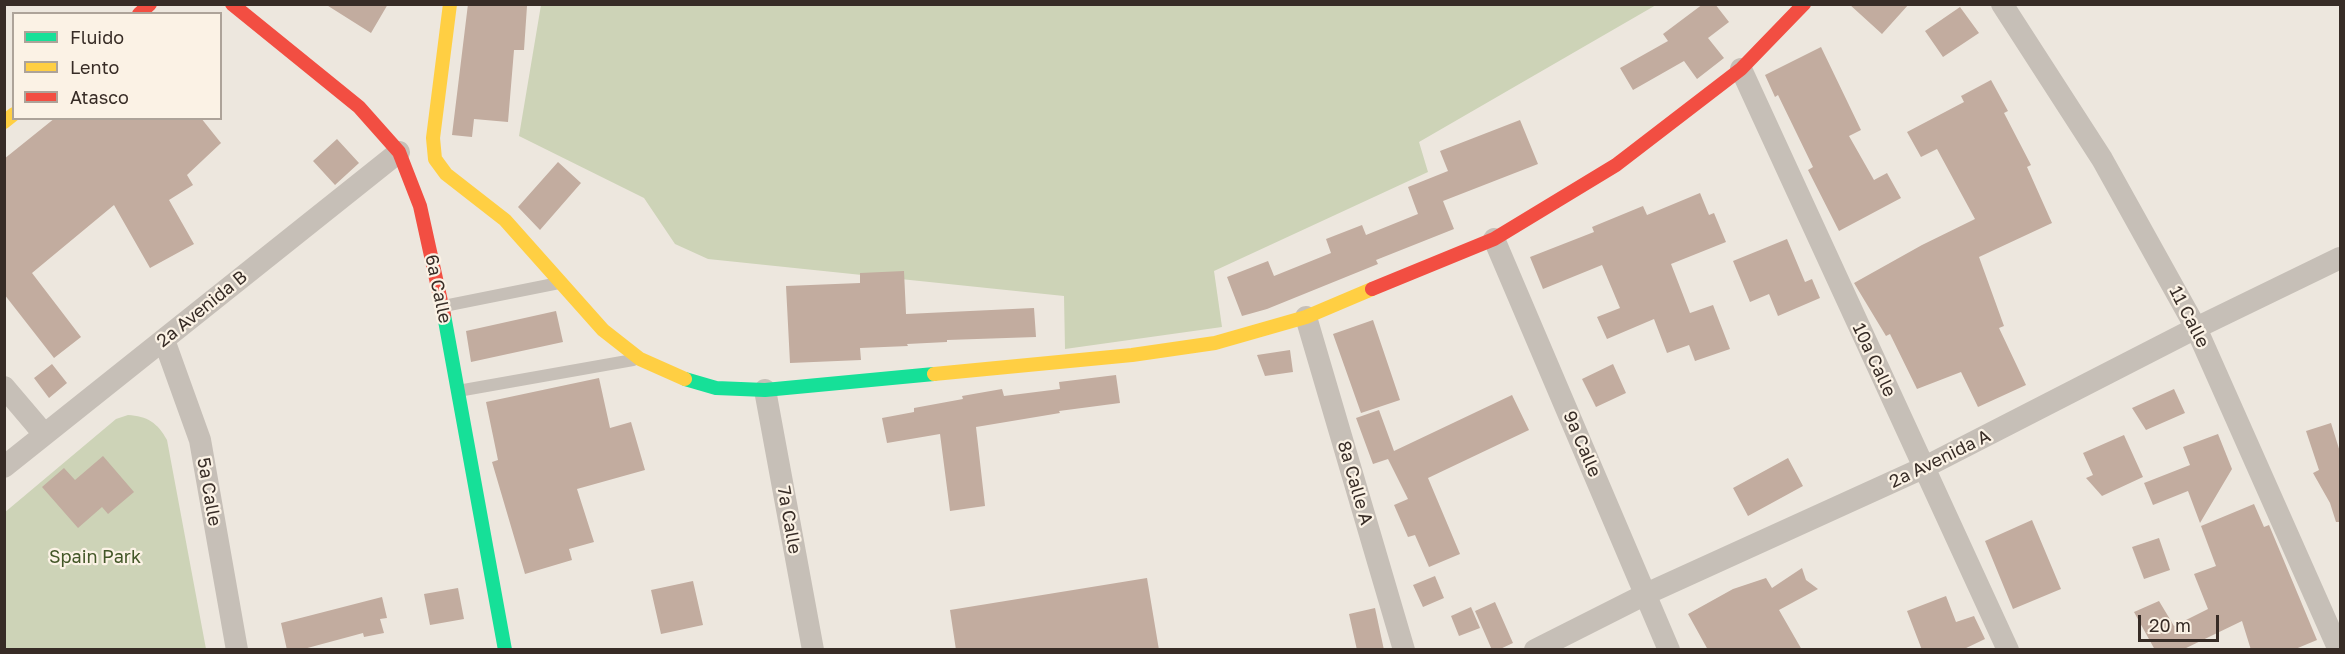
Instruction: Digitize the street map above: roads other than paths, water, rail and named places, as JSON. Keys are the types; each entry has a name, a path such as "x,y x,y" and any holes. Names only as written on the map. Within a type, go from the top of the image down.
{"street":[{"name":"6a Calle","path":"232,4 359,107 399,152 420,206 442,306 505,650"},
{"path":"450,4 433,138 435,159 446,174 505,220 603,330 640,359 679,377 716,388 765,390 1132,355 1215,342 1306,317 1494,239 1616,165 1741,69 1804,4"},
{"name":"11 Calle","path":"2002,4 2102,159 2196,328 2339,650"},
{"name":"10a Calle","path":"1741,69 2008,650"},
{"name":"2a Avenida B","path":"4,467 399,152"},
{"name":"9a Calle","path":"1494,239 1669,650"},
{"name":"2a Avenida A","path":"1535,650 1646,594 1923,468 2196,328 2340,258"},
{"name":"8a Calle A","path":"1306,317 1404,650"},
{"name":"5a Calle","path":"164,340 200,440 237,650"},
{"path":"4,387 44,434"},
{"name":"7a Calle","path":"765,390 813,650"}],"lane":[{"path":"442,306 563,283"},
{"path":"457,391 640,359"}],"park label":[{"name":"Spain Park","path":"95,557"}]}
